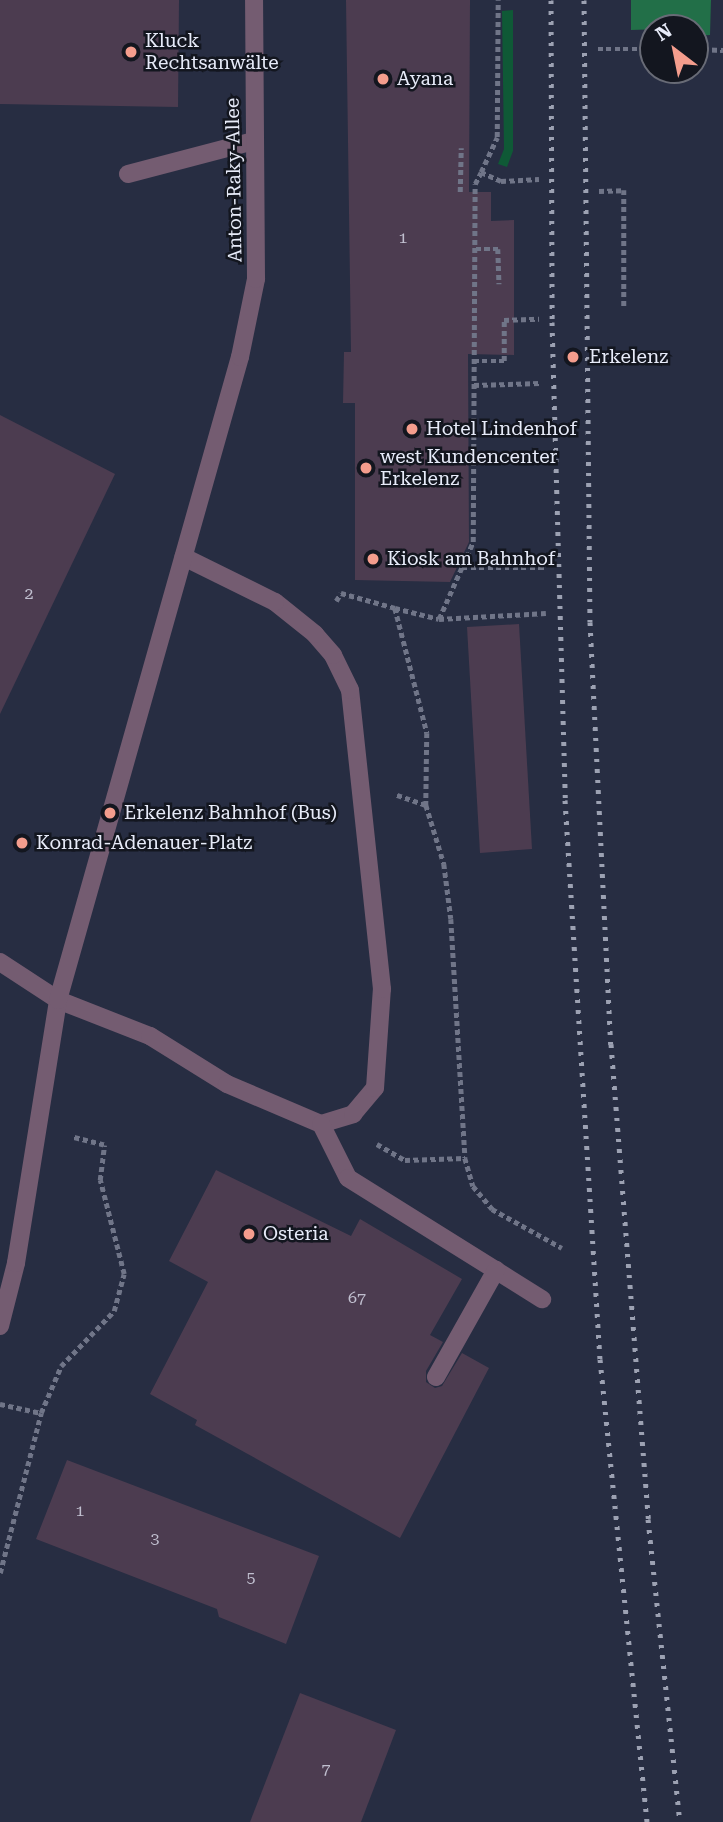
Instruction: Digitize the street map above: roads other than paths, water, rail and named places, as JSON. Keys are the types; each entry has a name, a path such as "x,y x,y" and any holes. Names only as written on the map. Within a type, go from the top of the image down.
{"street":[{"name":"Anton-Raky-Allee","path":"184,557 240,357 256,279 254,0"},
{"path":"128,174 254,141"},
{"path":"0,1326 8,1260 37,1129 58,1000 184,557 275,602 316,634 333,655 350,690 375,898 383,1012 375,1088 354,1114 321,1125"},
{"path":"0,962 58,1000 150,1036 227,1084 321,1125 348,1178 542,1298"},
{"path":"436,1377 496,1270"}],"railway":[{"path":"551,0 552,322 565,800 600,1359 647,1822"},
{"path":"584,0 590,622 611,1044 648,1519 680,1822"}],"place":[{"name":"Kluck Rechtsanwälte","path":"131,52"},
{"name":"Ayana","path":"383,79"},
{"name":"Erkelenz","path":"573,357"},
{"name":"Hotel Lindenhof","path":"412,429"},
{"name":"west Kundencenter Erkelenz","path":"366,468"},
{"name":"Kiosk am Bahnhof","path":"373,559"},
{"name":"Erkelenz Bahnhof (Bus)","path":"110,813"},
{"name":"Konrad-Adenauer-Platz","path":"22,843"},
{"name":"Osteria","path":"249,1234"}]}
